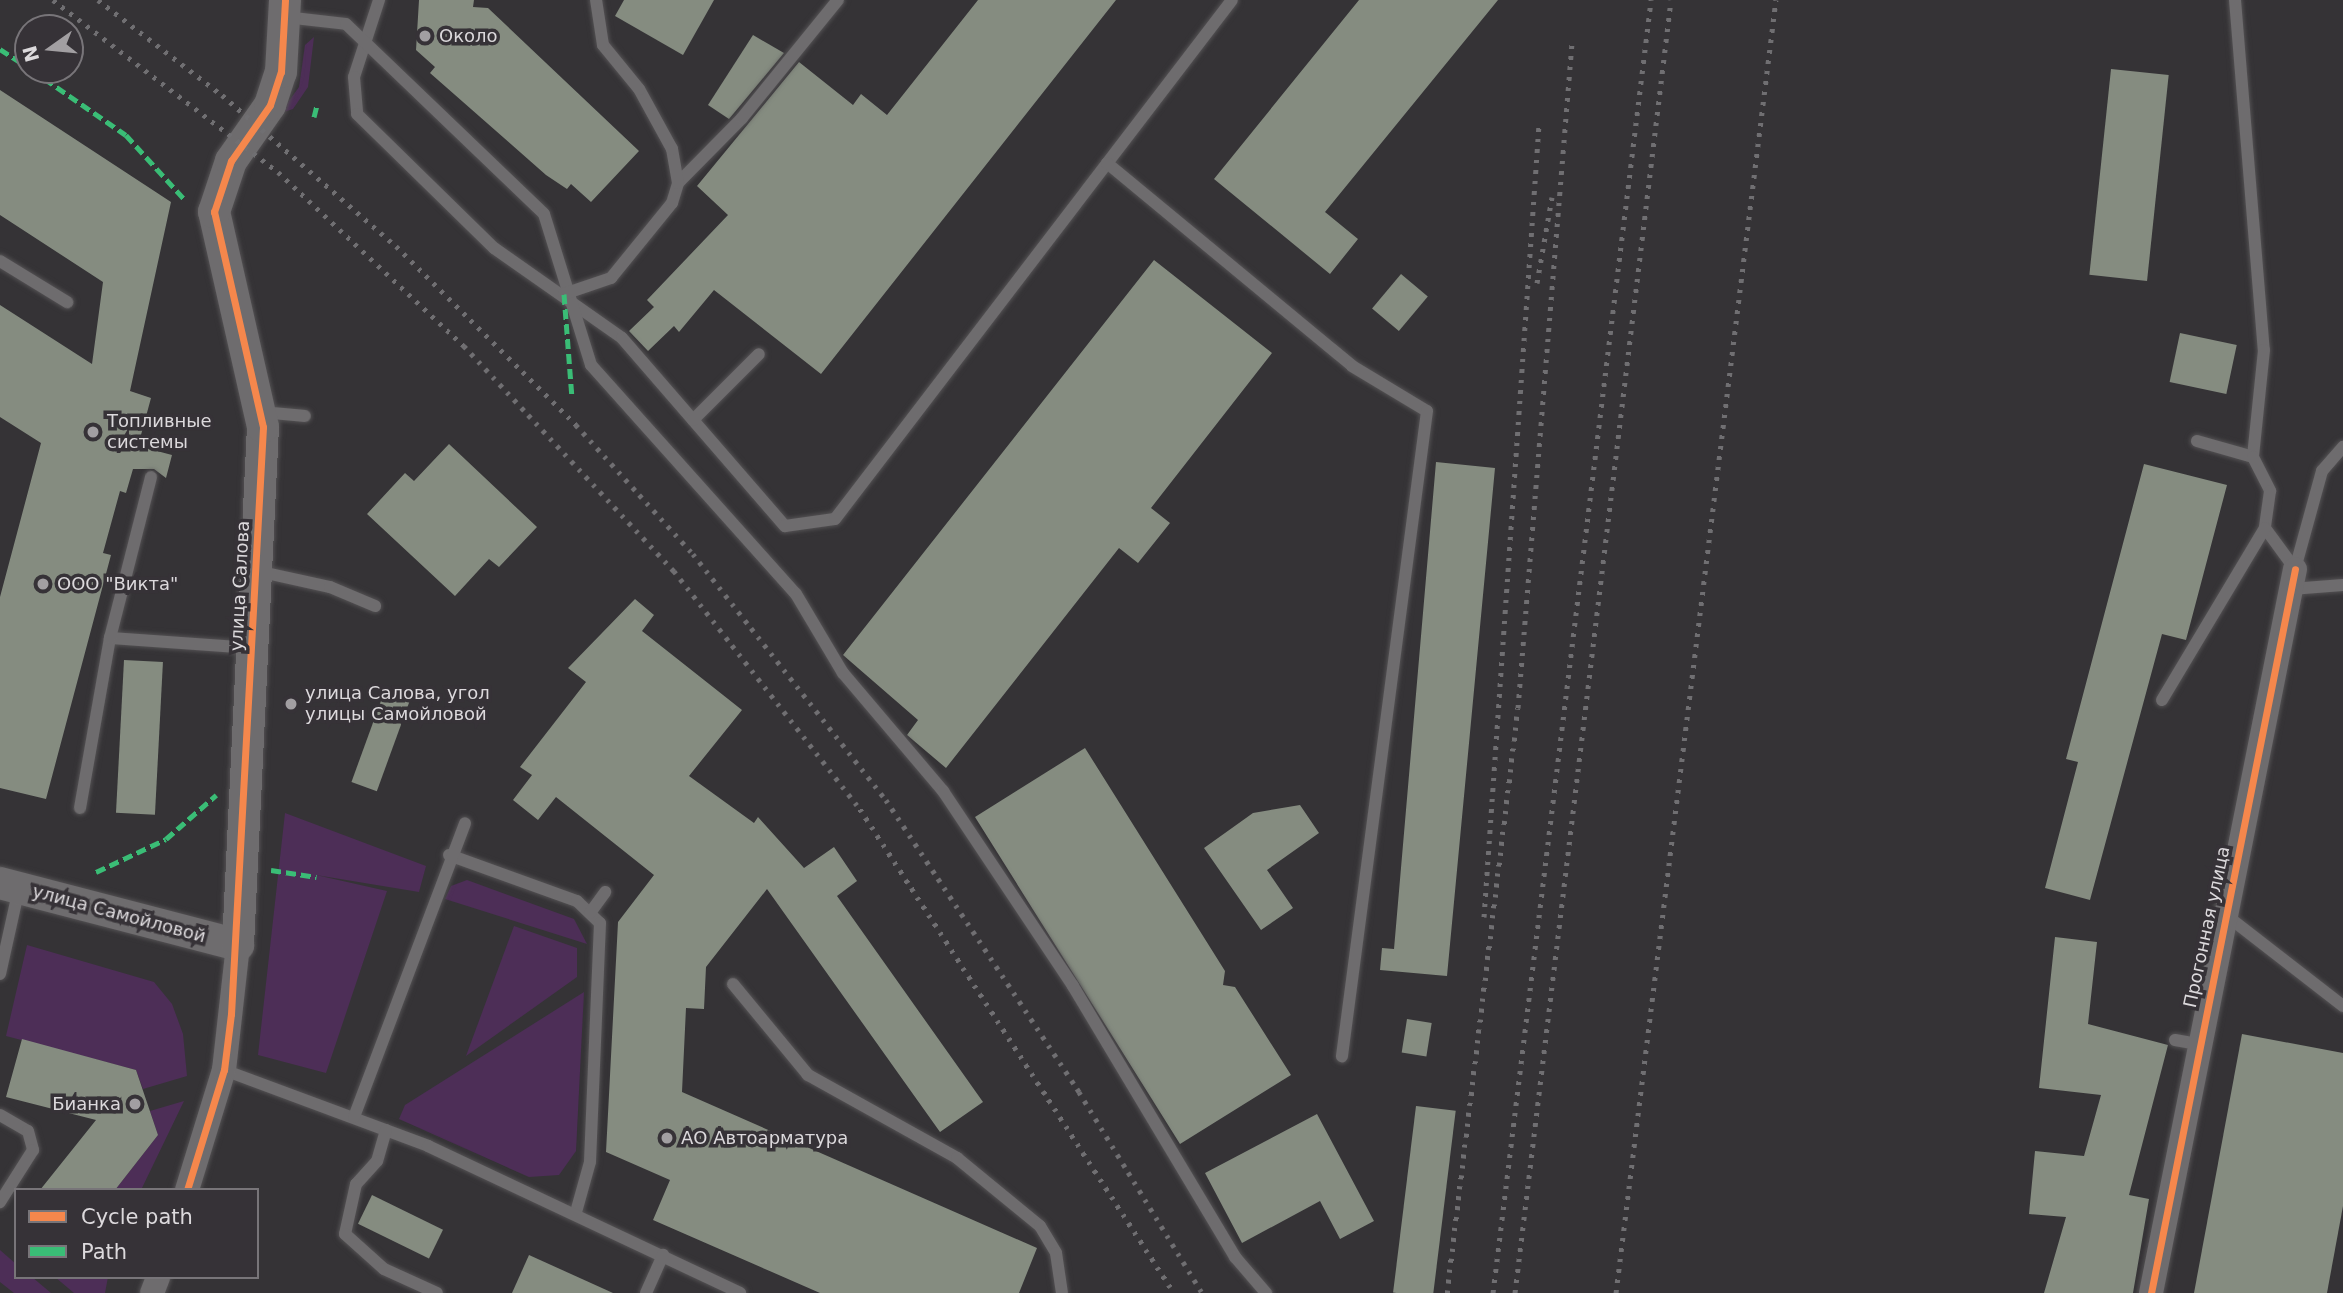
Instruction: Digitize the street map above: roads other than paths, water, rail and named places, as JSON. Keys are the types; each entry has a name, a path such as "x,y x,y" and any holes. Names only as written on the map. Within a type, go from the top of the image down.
{"street":[{"name":"улица Салова","path":"188,1188 224,1070 238,945 257,571 261,412 215,212 231,161 270,105 281,72 284,8"},
{"name":"Прогонная улица","path":"2151,1293 2187,1042 2211,943 2227,916 2293,579"},
{"name":"улица Самойловой","path":"9,885 238,945"}],"lane":[{"path":"379,0 354,77 357,114 494,248 564,294 622,338 785,526 835,519 1232,0"},
{"path":"564,294 611,278 672,203 678,183 672,149 639,89 603,46 596,0"},
{"path":"678,183 742,118 838,0"},
{"path":"2162,700 2265,527 2270,491 2253,457 2264,350 2235,0"},
{"path":"284,8 346,24 544,214 564,294 590,365 796,594 843,673 943,791 1073,986 1234,1257 1266,1293"},
{"path":"1107,163 1352,366 1427,411 1342,1056"},
{"path":"0,261 67,302"},
{"path":"693,420 759,354"},
{"path":"261,412 305,416"},
{"path":"2197,441 2253,457"},
{"path":"2293,579 2322,471 2343,447"},
{"path":"80,808 110,638 151,477"},
{"path":"2265,527 2293,579"},
{"path":"257,571 330,587 375,606"},
{"path":"2293,579 2343,585"},
{"path":"110,638 253,648"},
{"path":"354,1116 449,855 465,824"},
{"path":"449,855 577,901 600,923 590,1162 576,1212"},
{"path":"0,974 9,885"},
{"path":"590,913 605,892"},
{"path":"2227,916 2343,1006"},
{"path":"733,984 808,1075 957,1158 1040,1226 1056,1253 1062,1293"},
{"path":"224,1070 354,1116 576,1212 740,1293"},
{"path":"0,1115 28,1131 33,1150 0,1202"},
{"path":"386,1130 377,1161 356,1184 345,1234 384,1269 437,1293"},
{"path":"646,1293 663,1255"}],"railway":[{"path":"53,0 278,172 464,346 674,571 860,809 1174,1293"},
{"path":"98,0 222,95 396,246 576,425 693,554 886,800 1079,1092 1202,1293"},
{"path":"1493,1293 1651,0"},
{"path":"1515,1293 1671,0"},
{"path":"1616,1293 1776,0"},
{"path":"1447,1293 1518,708 1572,43"},
{"path":"1484,917 1539,124"},
{"path":"1537,283 1552,197"}],"place":[{"name":"Около","path":"425,36"},
{"name":"Топливные системы","path":"93,432"},
{"name":"ООО \"Викта\"","path":"43,584"},
{"name":"улица Салова, угол улицы Самойловой","path":"291,704"},
{"name":"Бианка","path":"135,1104"},
{"name":"АО Автоарматура","path":"667,1138"}]}
